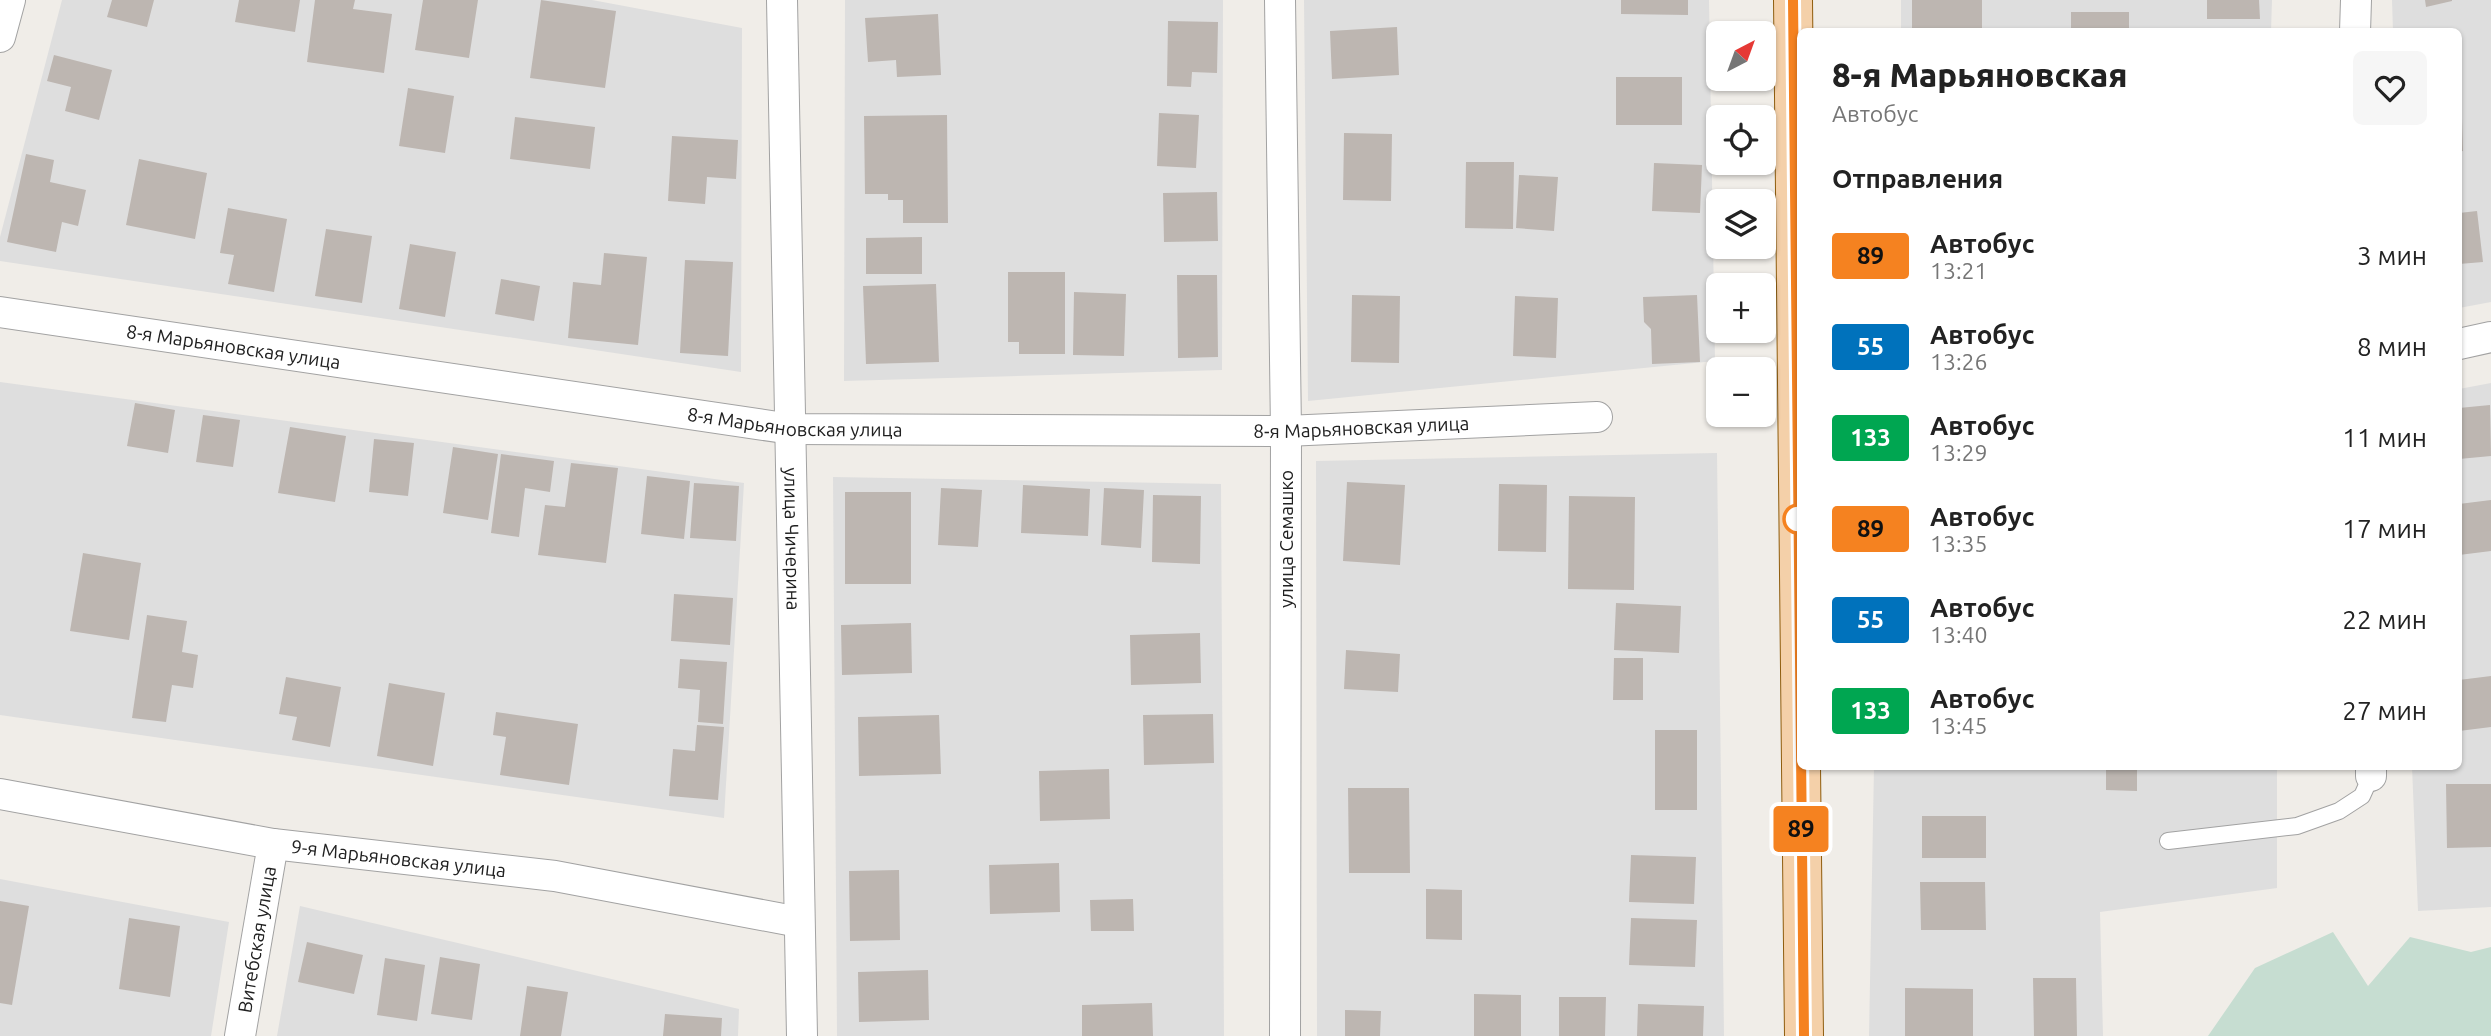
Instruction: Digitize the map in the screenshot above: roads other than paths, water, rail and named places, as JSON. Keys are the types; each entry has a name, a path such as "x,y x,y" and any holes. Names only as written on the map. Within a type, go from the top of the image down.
{"main road":[{"path":"1793,0 1797,272"},
{"path":"1801,770 1804,1036"}],"street":[{"path":"0,37 10,0"},
{"name":"улица Чичерина","path":"782,0 802,1036"},
{"name":"улица Семашко","path":"1280,0 1286,431 1285,1036"},
{"path":"2356,0 2356,28"},
{"name":"8-я Марьяновская улица","path":"0,312 791,429 1286,431 1597,417"},
{"path":"2462,343 2491,337"},
{"name":"9-я Марьяновская улица","path":"0,794 273,844 555,876 799,922"},
{"name":"Витебская улица","path":"240,1036 273,844"}],"lane":[{"path":"2168,841 2297,826 2339,811 2362,796 2371,771"}]}
